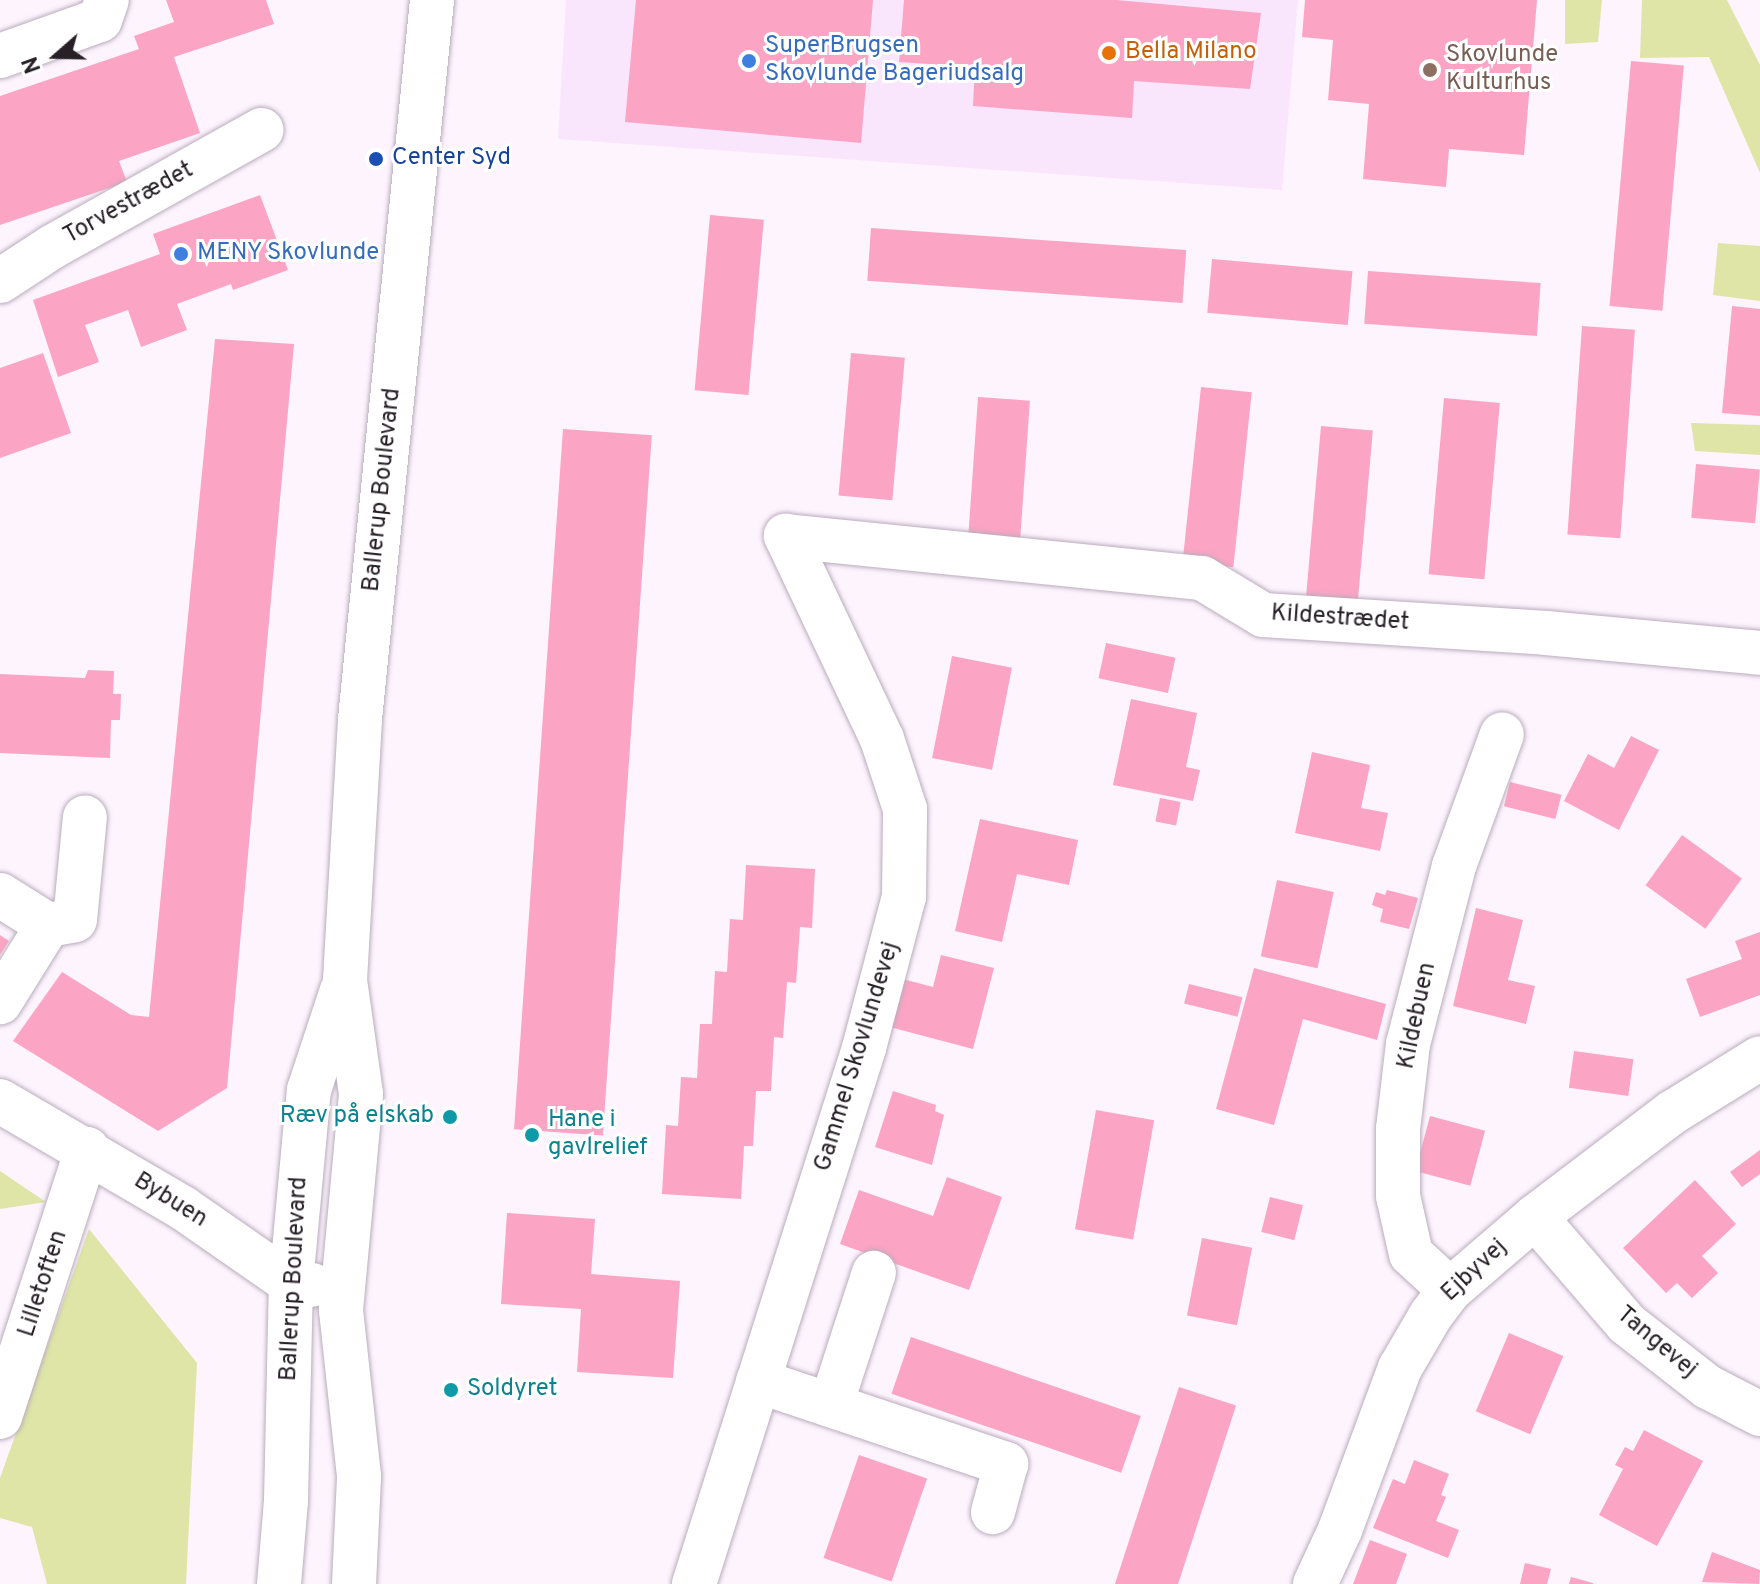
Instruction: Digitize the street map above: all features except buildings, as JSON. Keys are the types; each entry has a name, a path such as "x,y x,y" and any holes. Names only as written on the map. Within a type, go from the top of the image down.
{"street":[{"path":"0,56 100,20 107,0"},
{"name":"Ballerup Boulevard","path":"354,1584 359,1476 342,1339 342,1288 361,1094 345,980 360,719 432,0"},
{"name":"Torvestrædet","path":"0,281 52,247 261,130"},
{"name":"Kildestrædet","path":"786,536 1202,578 1263,615 1546,633 1760,653"},
{"name":"Gammel Skovlundevej","path":"694,1584 864,1048 904,897 905,809 882,739 786,536"},
{"name":"Kildebuen","path":"1450,1290 1411,1254 1398,1196 1398,1129 1408,1044 1454,866 1502,734"},
{"path":"0,895 48,925 75,920 85,817"},
{"path":"0,1002 48,925"},
{"name":"Ballerup Boulevard","path":"279,1584 286,1501 291,1283 309,1090 345,980"},
{"name":"Ejbyvej","path":"1315,1584 1340,1530 1400,1368 1431,1315 1450,1290 1535,1217 1673,1112 1760,1058"},
{"name":"Bybuen","path":"0,1101 87,1149 228,1236 291,1283"},
{"name":"Lilletoften","path":"0,1417 87,1149"},
{"name":"Tangevej","path":"1535,1217 1627,1324 1708,1387 1760,1414"},
{"path":"831,1405 874,1273"},
{"path":"291,1283 342,1288"},
{"path":"758,1381 1006,1464 993,1512"}],"shaded area":[{"path":"566,0 1298,0 1282,190 558,139"}],"green space":[{"path":"1565,0 1602,0 1598,42 1565,44"},
{"path":"1642,0 1727,0 1760,65 1760,173 1709,57 1640,58"},
{"path":"1718,243 1760,246 1760,301 1713,295"},
{"path":"1691,423 1760,425 1760,455 1695,451"},
{"path":"0,1171 46,1202 0,1209"},
{"path":"89,1229 197,1363 186,1584 47,1584 32,1527 0,1518 0,1478"}],"place":[{"name":"Bella Milano","path":"1109,53"},
{"name":"SuperBrugsen Skovlunde Bageriudsalg","path":"749,61"},
{"name":"Skovlunde Kulturhus","path":"1430,70"},
{"name":"Center Syd","path":"376,159"},
{"name":"MENY Skovlunde","path":"181,254"},
{"name":"Ræv på elskab","path":"450,1117"},
{"name":"Hane i gavlrelief","path":"532,1135"},
{"name":"Soldyret","path":"451,1390"}]}
